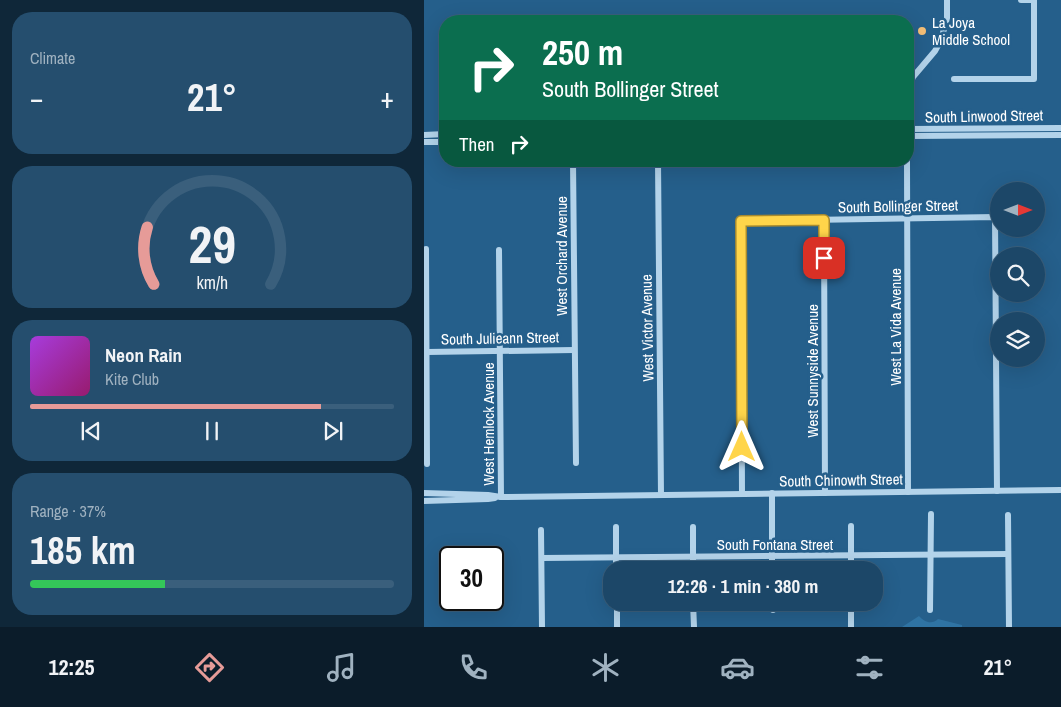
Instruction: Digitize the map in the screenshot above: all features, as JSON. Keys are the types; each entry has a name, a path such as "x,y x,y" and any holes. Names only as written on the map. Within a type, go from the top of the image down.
{"street":[{"path":"914,76 935,51 941,40 947,18 947,0"},
{"path":"954,79 1034,79 1034,0 1021,0"},
{"name":"South Linwood Street","path":"914,129 1061,128"},
{"path":"424,134 439,134"},
{"name":"South Linwood Street","path":"914,136 1061,135"},
{"path":"424,142 439,142"},
{"name":"West Orchard Avenue","path":"573,167 576,463"},
{"name":"West Victor Avenue","path":"658,167 661,495"},
{"name":"West La Vida Avenue","path":"907,167 908,492"},
{"name":"South Bollinger Street","path":"742,494 741,221 906,218 995,217 997,491"},
{"name":"West Sunnyside Avenue","path":"824,220 825,493"},
{"path":"426,249 426,464"},
{"name":"West Hemlock Avenue","path":"499,250 501,496"},
{"name":"South Julieann Street","path":"426,352 574,350"},
{"name":"South Chinowth Street","path":"424,492 501,496 1061,490"},
{"path":"772,493 772,561"},
{"name":"South Chinowth Street","path":"424,501 488,499 501,496"},
{"path":"930,514 930,610"},
{"path":"1008,514 1009,627"},
{"path":"851,526 851,561"},
{"path":"616,527 616,558"},
{"path":"693,527 693,561"},
{"path":"542,530 542,627"},
{"name":"South Fontana Street","path":"542,558 1008,554"},
{"path":"616,611 617,627"},
{"path":"693,611 694,627"},
{"path":"851,611 851,627"}],"shaded area":[{"path":"919,616 928,622 938,619 962,625 962,627 902,627"}],"place":[{"name":"La Joya Middle School","path":"922,31"}],"route":[{"path":"742,447 741,221 824,220 824,258"}]}
